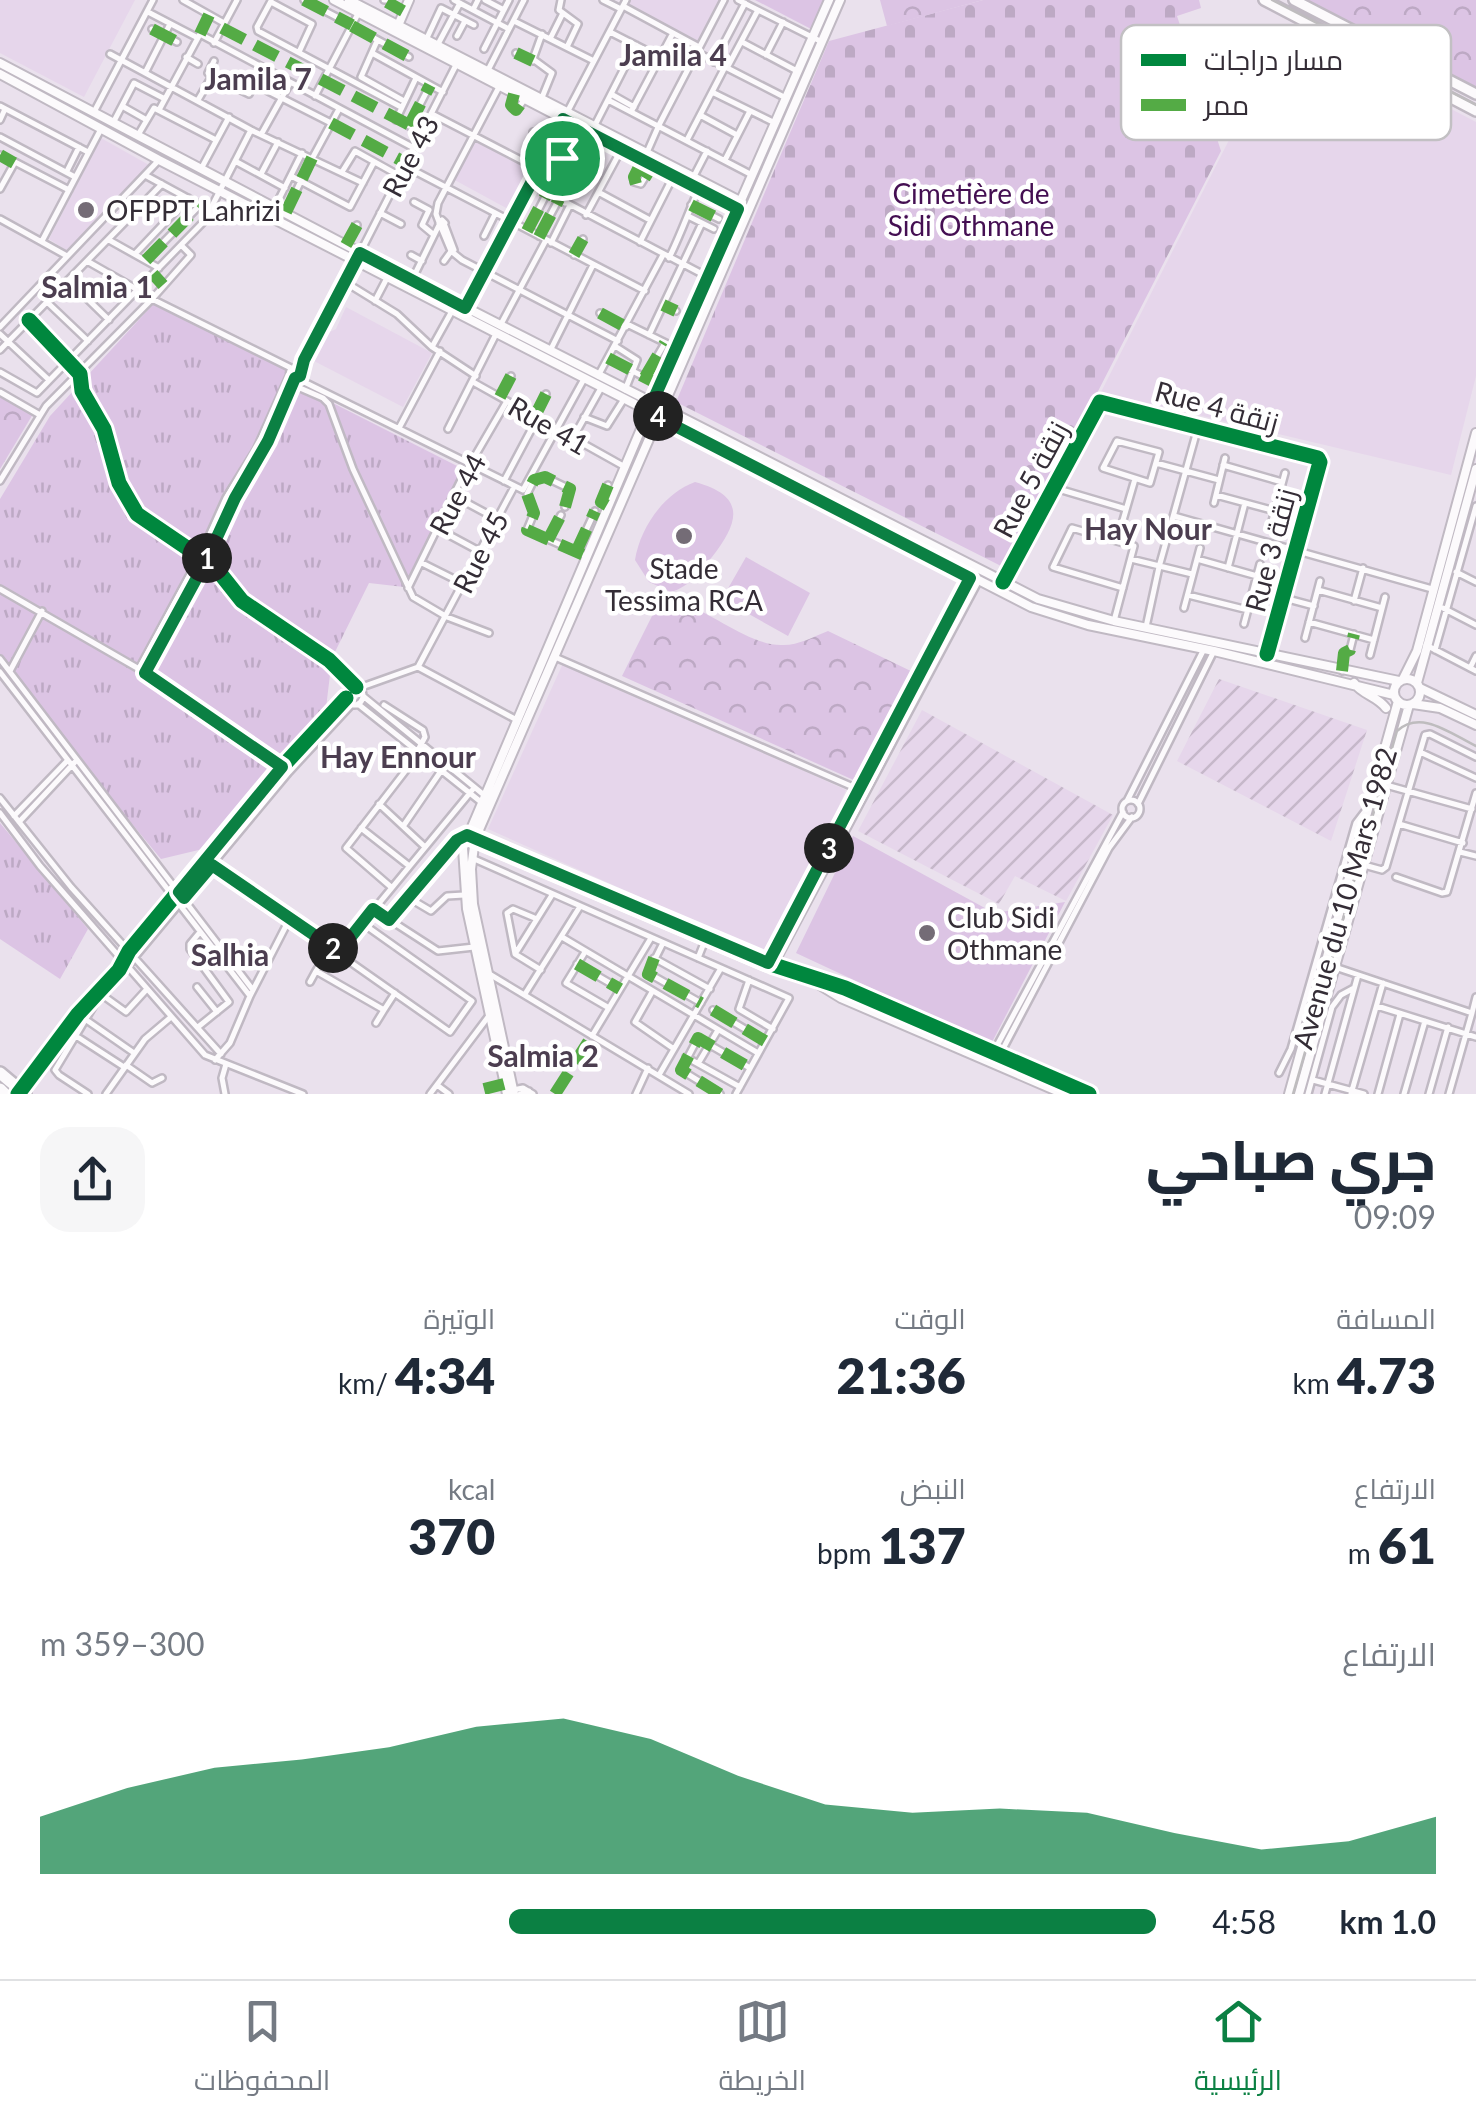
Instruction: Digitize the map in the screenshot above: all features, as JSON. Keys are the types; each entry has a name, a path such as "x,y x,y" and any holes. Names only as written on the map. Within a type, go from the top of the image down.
{"highway":[{"path":"0,1073 25,1090"}],"main road":[{"path":"334,0 541,100 644,158 749,209"},
{"path":"351,0 360,10"},
{"path":"396,29 409,0"},
{"path":"512,1093 491,976 473,904 471,837 554,657 749,209 817,40 829,0"},
{"path":"512,1093 484,998 464,895 462,862 482,798 586,556 593,528 626,467 798,71 840,0"},
{"path":"1264,0 1312,25"},
{"path":"1294,0 1342,25"},
{"path":"396,29 426,40 458,61 488,72 514,94 594,127 623,146"},
{"path":"0,63 346,245 387,278 452,311 550,351 624,394 887,521 1003,582 1048,602 1145,632 1354,683 1411,704 1440,708 1476,725"},
{"path":"0,74 220,191 412,280 601,388 624,394"},
{"path":"1451,81 1476,94"},
{"path":"1451,98 1476,111"},
{"path":"644,158 652,166 674,173"},
{"path":"660,412 920,552 1046,614 1401,680 1476,715"},
{"path":"1401,680 1417,652 1476,433"},
{"path":"1419,686 1431,647 1436,605 1476,469"},
{"path":"882,531 887,521"},
{"path":"920,552 926,542"},
{"name":"Avenue du 10 Mars 1982","path":"1299,1094 1308,1079 1349,863 1371,804 1401,680"},
{"path":"1354,683 1386,708"},
{"name":"Avenue du 10 Mars 1982","path":"1289,1094 1364,865 1411,704 1419,698 1419,686"},
{"path":"471,837 706,938 810,978 825,980 1089,1094"},
{"path":"1315,960 1331,965"},
{"path":"810,978 841,998 992,1062 1040,1087 1064,1094"},
{"path":"1298,1021 1309,1024"},
{"path":"953,1046 958,1036"},
{"path":"1294,1036 1304,1040"}],"street":[{"path":"94,113 153,0"},
{"path":"183,0 224,23"},
{"path":"214,43 237,0"},
{"path":"304,0 409,56"},
{"path":"473,10 482,0 504,10"},
{"path":"484,49 509,0"},
{"path":"488,72 524,0"},
{"path":"603,0 623,5 714,62 786,98"},
{"path":"652,166 641,184 636,184 634,177 658,125 724,0"},
{"path":"298,52 311,22 270,1 257,30 330,70 359,80 402,104"},
{"path":"437,46 458,1 510,30"},
{"path":"714,62 741,2 817,40"},
{"path":"465,308 623,5"},
{"path":"550,38 560,7 578,24 568,47"},
{"path":"426,40 441,8 474,25"},
{"path":"315,96 360,10"},
{"path":"687,140 758,10"},
{"path":"148,12 414,148"},
{"path":"138,136 164,98 209,15"},
{"path":"457,36 465,20"},
{"path":"514,21 594,62"},
{"path":"766,55 783,22"},
{"path":"146,73 170,24"},
{"path":"152,29 177,42"},
{"path":"610,32 660,60"},
{"path":"534,61 542,34"},
{"path":"632,109 673,34"},
{"path":"359,80 378,40"},
{"path":"742,42 798,71"},
{"path":"594,127 634,47"},
{"path":"372,53 443,92"},
{"path":"516,53 552,73 541,100"},
{"path":"110,54 251,130 363,183"},
{"path":"186,58 198,64"},
{"path":"214,61 208,73 211,76 249,94 263,69"},
{"name":"Rue 43","path":"295,373 458,61"},
{"path":"198,100 211,76"},
{"path":"396,120 416,77"},
{"path":"113,123 134,83 164,98"},
{"path":"262,134 290,83"},
{"path":"434,235 422,226 501,83"},
{"path":"408,126 430,84"},
{"path":"268,91 331,123"},
{"path":"712,92 775,124"},
{"path":"609,97 752,175"},
{"path":"122,106 147,119"},
{"path":"0,120 3,108 88,152"},
{"path":"156,109 216,140"},
{"path":"286,212 339,109"},
{"path":"725,160 750,111"},
{"path":"432,114 538,169"},
{"path":"700,115 738,135"},
{"path":"201,168 229,116"},
{"path":"42,241 102,127"},
{"path":"0,372 36,394 212,211 251,130"},
{"path":"534,132 566,153 561,158 548,151"},
{"path":"0,137 75,177"},
{"path":"260,175 278,142"},
{"path":"586,214 623,146"},
{"path":"66,172 79,147"},
{"path":"342,172 354,150 400,176"},
{"path":"598,376 690,216 707,151"},
{"path":"275,207 302,153"},
{"path":"0,155 69,190"},
{"path":"49,380 0,330 159,160"},
{"path":"235,162 285,188"},
{"path":"291,176 350,207 374,162"},
{"path":"0,189 14,163"},
{"path":"405,166 645,291"},
{"path":"640,242 674,173"},
{"path":"146,174 226,220"},
{"path":"0,350 162,184"},
{"path":"531,184 708,278"},
{"path":"528,231 547,192"},
{"path":"599,192 650,220"},
{"path":"135,254 188,198"},
{"path":"448,429 562,201"},
{"path":"545,240 562,201"},
{"path":"414,202 432,212 453,251 484,272 604,333 637,360 607,426 584,416"},
{"path":"146,260 200,204"},
{"path":"691,205 720,219"},
{"path":"110,212 123,224"},
{"path":"380,213 401,224"},
{"path":"484,236 495,214"},
{"path":"690,216 714,229"},
{"path":"0,219 68,256"},
{"path":"649,334 702,223"},
{"path":"346,245 356,225"},
{"path":"412,280 441,225"},
{"path":"108,239 159,268"},
{"path":"574,255 583,239"},
{"path":"0,481 40,415 191,255 181,246"},
{"path":"444,261 453,251"},
{"path":"411,255 422,261"},
{"path":"86,261 138,290"},
{"path":"550,351 593,265"},
{"path":"152,274 163,284"},
{"path":"375,301 387,278"},
{"path":"68,280 108,320"},
{"name":"Rue 41","path":"345,282 397,314 432,346 467,368 504,399 626,467"},
{"path":"152,298 514,486"},
{"path":"47,302 88,341"},
{"path":"663,304 676,311"},
{"path":"432,346 452,311"},
{"path":"600,313 676,348"},
{"path":"604,333 610,319"},
{"path":"28,320 80,374 82,390 103,425 116,473 133,508 143,519 220,571 250,608 340,671 482,798"},
{"path":"645,377 665,343"},
{"path":"399,428 440,351"},
{"path":"608,358 660,385"},
{"path":"142,671 268,441 295,373"},
{"name":"Rue 44","path":"408,588 504,399 511,376"},
{"path":"557,429 584,379"},
{"path":"300,388 328,404 353,468 408,588 418,601 489,633"},
{"path":"573,438 601,388"},
{"path":"0,392 40,415"},
{"name":"Rue 45","path":"504,482 546,394"},
{"name":"Rue 4 زنقة","path":"1102,402 1320,459"},
{"name":"Rue 5 زنقة","path":"1003,582 1102,402"},
{"path":"1145,632 1198,427"},
{"name":"Rue 45","path":"418,667 514,486 526,488 557,429"},
{"path":"1117,441 1159,452 1156,463 1150,483 1103,468 1117,441"},
{"name":"Rue 3 زنقة","path":"1267,654 1320,459"},
{"path":"1275,511 1214,499 1224,462 1282,482"},
{"path":"1156,463 1219,480"},
{"path":"1272,521 1284,473"},
{"path":"565,507 570,489 545,477 532,482 527,494 534,512 527,530 586,556"},
{"path":"1117,541 1134,478"},
{"path":"608,485 601,502 608,506"},
{"path":"1055,488 1126,509"},
{"path":"454,496 497,519"},
{"path":"1228,568 1245,503"},
{"path":"1476,506 1446,610 1431,647 1473,670 1476,656"},
{"path":"576,552 593,528 595,511"},
{"path":"548,540 561,515"},
{"path":"1174,516 1432,589"},
{"path":"1114,621 1134,546 1072,527 1052,566 1122,588"},
{"path":"438,530 481,552"},
{"path":"1184,608 1200,548"},
{"path":"1131,559 1192,574"},
{"path":"1197,560 1257,576"},
{"path":"422,562 464,584"},
{"path":"1244,624 1260,564"},
{"path":"1354,600 1363,568"},
{"path":"1456,572 1476,582"},
{"path":"771,964 974,580"},
{"path":"1305,638 1320,580"},
{"path":"0,589 142,671 289,772"},
{"path":"1254,590 1314,606"},
{"path":"1318,590 1382,608"},
{"path":"1188,595 1248,610"},
{"path":"1370,655 1385,598"},
{"path":"1436,605 1476,625"},
{"path":"10,671 42,612"},
{"path":"1309,622 1374,640"},
{"path":"1342,671 1344,653 1350,650 1354,634"},
{"path":"997,1053 1204,649"},
{"path":"992,1062 1110,848 1139,812 1138,804 1214,651"},
{"path":"554,657 860,790"},
{"path":"0,659 176,902 203,929"},
{"path":"126,961 135,957 282,767 346,694 361,692 380,680 418,667 516,720"},
{"path":"340,671 346,694 355,704 441,771 472,790"},
{"path":"0,672 181,895 252,993"},
{"path":"181,895 355,704 361,692"},
{"path":"384,705 423,730 422,745 347,850 391,887"},
{"path":"1364,865 1382,870 1386,867 1428,733 1476,757"},
{"path":"1419,752 1476,778"},
{"path":"17,819 73,759"},
{"path":"771,964 860,790 878,763"},
{"path":"404,825 441,771"},
{"path":"1386,785 1472,810"},
{"path":"339,952 472,790"},
{"path":"1396,877 1446,893 1472,821 1476,793"},
{"path":"0,798 70,887 221,1054"},
{"path":"1127,801 1138,804"},
{"path":"379,804 424,846"},
{"path":"0,812 40,866 205,1055 303,1094"},
{"path":"1123,812 1132,818"},
{"path":"1399,824 1463,843"},
{"path":"362,828 408,865"},
{"path":"389,920 457,840 471,837"},
{"path":"1460,852 1476,856"},
{"path":"472,858 790,998 738,1090 686,1057"},
{"path":"1279,1072 1349,863"},
{"path":"212,865 450,1032 472,1001 484,998"},
{"path":"409,898 430,912 447,896 464,895"},
{"path":"516,954 552,895"},
{"path":"88,1094 55,1072 129,951 176,902"},
{"path":"524,995 579,908"},
{"path":"373,909 438,952 474,946"},
{"path":"537,919 509,910 507,914 516,954 540,970"},
{"path":"215,1060 230,1044 290,918"},
{"path":"362,924 472,1001"},
{"path":"198,1027 229,1001 190,949 203,929"},
{"path":"562,937 758,1053"},
{"path":"592,1036 651,938"},
{"path":"698,958 706,938"},
{"path":"663,942 648,972 701,1004"},
{"path":"310,982 331,947"},
{"path":"585,952 566,983 609,1008"},
{"path":"654,958 710,989"},
{"path":"577,964 620,989"},
{"path":"1331,965 1383,983 1475,1006 1449,1094"},
{"path":"659,1075 721,968"},
{"path":"316,971 384,1010"},
{"path":"1325,1094 1358,974"},
{"path":"491,976 690,1094"},
{"path":"749,980 738,1008 773,1028"},
{"path":"1351,1092 1383,983"},
{"path":"102,992 126,1012 148,988"},
{"path":"197,988 217,1012"},
{"path":"1308,1094 1308,1079 1332,1007 1341,995 1354,988"},
{"path":"653,991 636,1022 674,1048"},
{"path":"25,1090 78,1014 102,992"},
{"path":"376,1023 396,992"},
{"path":"1377,1006 1476,1037"},
{"path":"713,1010 765,1041"},
{"path":"1378,1094 1400,1014"},
{"path":"430,1094 488,1016"},
{"path":"106,1094 134,1053 171,1017"},
{"path":"85,1019 134,1053"},
{"path":"1404,1094 1425,1021"},
{"path":"1430,1094 1448,1027"},
{"path":"698,1063 718,1030"},
{"path":"76,1036 152,1083 162,1078"},
{"path":"720,1094 682,1071 698,1037 750,1068"},
{"path":"225,1094 222,1078 226,1064"},
{"path":"636,1094 648,1068"},
{"path":"1308,1079 1364,1094"},
{"path":"438,1085 450,1094"},
{"path":"1031,1092 1040,1087"},
{"path":"512,1093 523,1088 531,1093"}],"shaded area":[{"path":"0,0 135,0 84,97 0,53"},
{"path":"628,0 725,0 701,46 625,6"},
{"path":"1451,109 1476,122 1476,376 1451,475 1101,392 1229,140 1451,140"},
{"path":"474,135 530,167 508,209 451,178"},
{"name":"OFPPT Lahrizi","path":"101,138 149,165 67,251 49,239"},
{"path":"346,307 432,353 403,407 314,361 327,333 336,329"},
{"path":"564,661 846,790 772,956 488,829"},
{"path":"1219,679 1367,730 1331,841 1177,761"},
{"path":"922,710 1113,815 1066,901 1015,876 999,904 858,831"}],"green space":[{"path":"755,0 826,0 813,30"},
{"path":"880,0 983,0 887,26"},
{"name":"Cimetière de Sidi Othmane","path":"983,0 1199,0 1201,8 1177,16 1180,25 1121,25 1121,140 1217,140 1221,151 1007,569 676,402 829,41"},
{"path":"1304,0 1476,0 1476,89 1451,76 1451,25 1352,25"},
{"path":"159,298 314,382 323,398 463,469 404,587 369,583 332,658 326,708 207,848 161,859 0,664 0,499 50,416"},
{"path":"0,396 33,414 0,469"},
{"name":"Stade Tessima RCA","path":"695,482 712,488 730,502 732,521 721,544 699,573 671,592 649,582 635,560 655,513 673,494"},
{"path":"746,557 810,593 788,636 722,599"},
{"path":"684,603 769,644 793,644 828,631 917,674 858,782 622,676 658,604 670,609"},
{"path":"0,823 88,929 60,979 0,939"},
{"name":"Club Sidi Othmane","path":"853,836 994,913 1065,902 991,1044 796,953"}],"tram line":[{"path":"1272,0 1321,25"},
{"path":"1451,92 1476,105"},
{"path":"1293,1094 1397,731 1416,722 1426,723 1476,746"},
{"path":"1022,1068 1081,1094"}],"marked path":[{"path":"304,0 352,25"},
{"path":"387,2 403,11"},
{"path":"200,34 209,15"},
{"path":"352,26 409,57"},
{"path":"222,28 423,132"},
{"path":"152,29 177,42"},
{"path":"516,53 533,61"},
{"path":"409,126 430,85"},
{"path":"514,94 511,105 516,110 524,99"},
{"path":"331,123 406,163"},
{"path":"533,132 566,152 561,158 548,151"},
{"path":"0,155 14,163"},
{"path":"286,212 312,158"},
{"path":"642,161 634,177 636,184 641,184 652,166"},
{"path":"527,231 547,193"},
{"path":"539,237 559,199"},
{"path":"146,260 200,205"},
{"path":"691,205 719,219"},
{"path":"346,245 357,225"},
{"path":"574,255 583,239"},
{"path":"153,274 163,285"},
{"path":"663,305 676,311"},
{"path":"600,313 626,327"},
{"path":"645,377 665,343"},
{"path":"608,358 660,385"},
{"path":"500,397 511,376"},
{"path":"535,416 546,394"},
{"path":"565,507 570,489 545,477 534,480 527,494 534,513 527,530 586,556"},
{"path":"608,485 601,502 608,506"},
{"path":"576,552 595,511"},
{"path":"548,540 561,515"},
{"path":"1342,671 1344,653 1350,650 1354,634"},
{"path":"654,958 648,974 701,1003"},
{"path":"577,964 620,989"},
{"path":"713,1010 765,1041"},
{"path":"555,1094 592,1036"},
{"path":"720,1094 681,1070 698,1038 750,1068"},
{"path":"484,1089 504,1084"}],"cycle path":[{"path":"29,320 80,374 82,391 104,429 119,483 137,514 215,567 242,601 329,660 356,687"},
{"path":"1003,582 1100,402 1318,458 1267,654"},
{"path":"18,1094 78,1014 119,970 129,951 282,767 346,698"},
{"path":"389,920 457,840 467,835 774,965 845,988 1089,1094"}],"place":[{"name":"OFPPT Lahrizi","path":"86,210"},
{"name":"Stade Tessima RCA","path":"684,536"},
{"name":"Club Sidi Othmane","path":"927,933"}],"district":[{"name":"Jamila 4","path":"673,54"},
{"name":"Jamila 7","path":"258,78"},
{"name":"Salmia 1","path":"97,286"},
{"name":"Hay Nour","path":"1148,528"},
{"name":"Hay Ennour","path":"398,756"},
{"name":"Salhia","path":"230,954"},
{"name":"Salmia 2","path":"543,1055"}],"route":[{"path":"563,119 738,209 648,412 970,578 944,630 768,963 467,835 457,840 389,920 373,909 339,952 212,865 184,898 179,892 282,767 145,673 268,441 304,360 360,253 465,308 548,151 562,158 565,150 552,142 563,119"}]}
